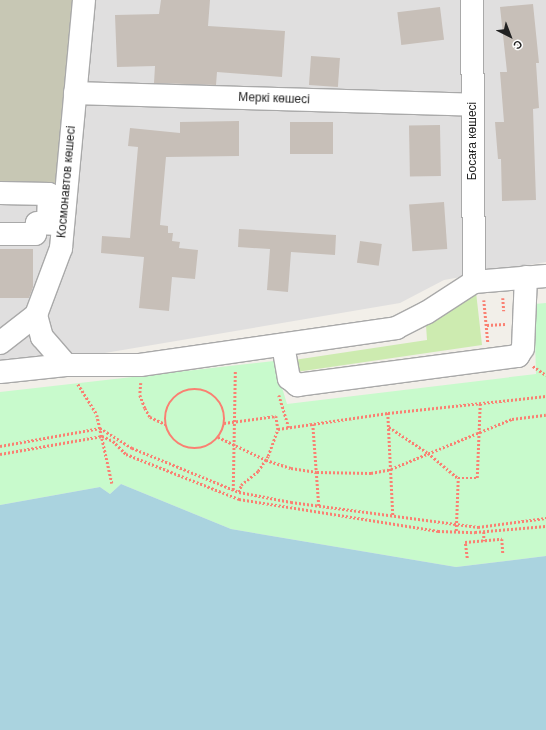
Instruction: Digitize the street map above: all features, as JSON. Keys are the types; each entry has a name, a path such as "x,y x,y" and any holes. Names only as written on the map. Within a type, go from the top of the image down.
{"street":[{"name":"Космонавтов көшесі","path":"36,315 62,248 56,224 75,93 84,0"},
{"name":"Босаға көшесі","path":"472,0 472,105 478,282"},
{"name":"Меркі көшесі","path":"75,93 472,105"},
{"path":"0,193 49,194 56,224 37,223 35,234 0,234"},
{"path":"0,372 66,365 140,365 396,328 426,313 478,282 536,277 523,348 518,356 297,385 289,378 283,345"},
{"path":"0,343 36,315 42,337 66,365"}],"path":[{"path":"478,282 489,344"},
{"path":"233,490 235,364"},
{"path":"66,365 97,415 112,483"},
{"path":"140,365 140,395 145,408 150,417 166,424"},
{"path":"189,389 199,389 217,399 222,408 224,423 218,437 210,444 191,448 174,441 166,424 168,406 173,398 189,389"},
{"path":"278,429 388,413 546,396"},
{"path":"388,427 428,453 458,478 478,478 478,431 480,403"},
{"path":"388,413 393,517"},
{"path":"224,423 276,416 278,429 266,460 258,471 241,485 239,492"},
{"path":"218,437 266,460 317,472 371,473 390,469 478,431 512,419 546,416"},
{"path":"313,424 319,506"},
{"path":"0,446 100,428 132,448 239,492 393,517 478,527 546,518"},
{"path":"0,454 102,436 126,454 239,498 289,509 456,532 484,532 546,526"},
{"path":"456,532 458,478"},
{"path":"484,532 484,541"},
{"path":"466,558 465,542 502,538 503,553"}],"shaded area":[{"path":"0,0 546,0 546,262 444,280 400,303 93,355 0,363"},
{"path":"0,0 76,0 60,186 0,185"}],"green space":[{"path":"476,292 482,345 296,372 294,360 427,340 426,325"},
{"path":"546,303 546,556 456,567 231,529 121,484 110,494 100,487 0,505 0,392 274,361 287,404 536,374 534,304"}],"water":[{"path":"121,484 231,529 456,567 546,556 546,730 0,730 0,505 100,487 110,494"}],"building":[{"path":"161,0 210,0 208,26 285,31 282,77 217,72 216,85 154,83 155,66 117,67 115,15 159,14"},
{"path":"533,4 539,63 536,63 539,108 533,109 536,200 502,201 501,159 498,159 495,122 504,122 500,72 507,72 500,7"},
{"path":"440,7 444,40 401,45 397,12"},
{"path":"311,56 340,58 338,87 309,85"},
{"path":"239,121 239,156 166,157 160,225 168,226 168,233 173,233 172,241 180,242 179,248 198,250 195,279 172,277 169,311 139,308 144,257 101,253 102,236 130,238 138,147 128,146 130,128 180,133 180,122"},
{"path":"290,122 333,122 333,154 290,154"},
{"path":"440,125 441,176 410,177 409,126"},
{"path":"444,202 447,249 412,251 409,204"},
{"path":"239,229 336,235 335,255 291,252 288,292 267,290 270,249 238,247"},
{"path":"360,241 382,244 379,266 357,263"},
{"path":"0,249 33,249 33,287 29,298 0,298"}]}
